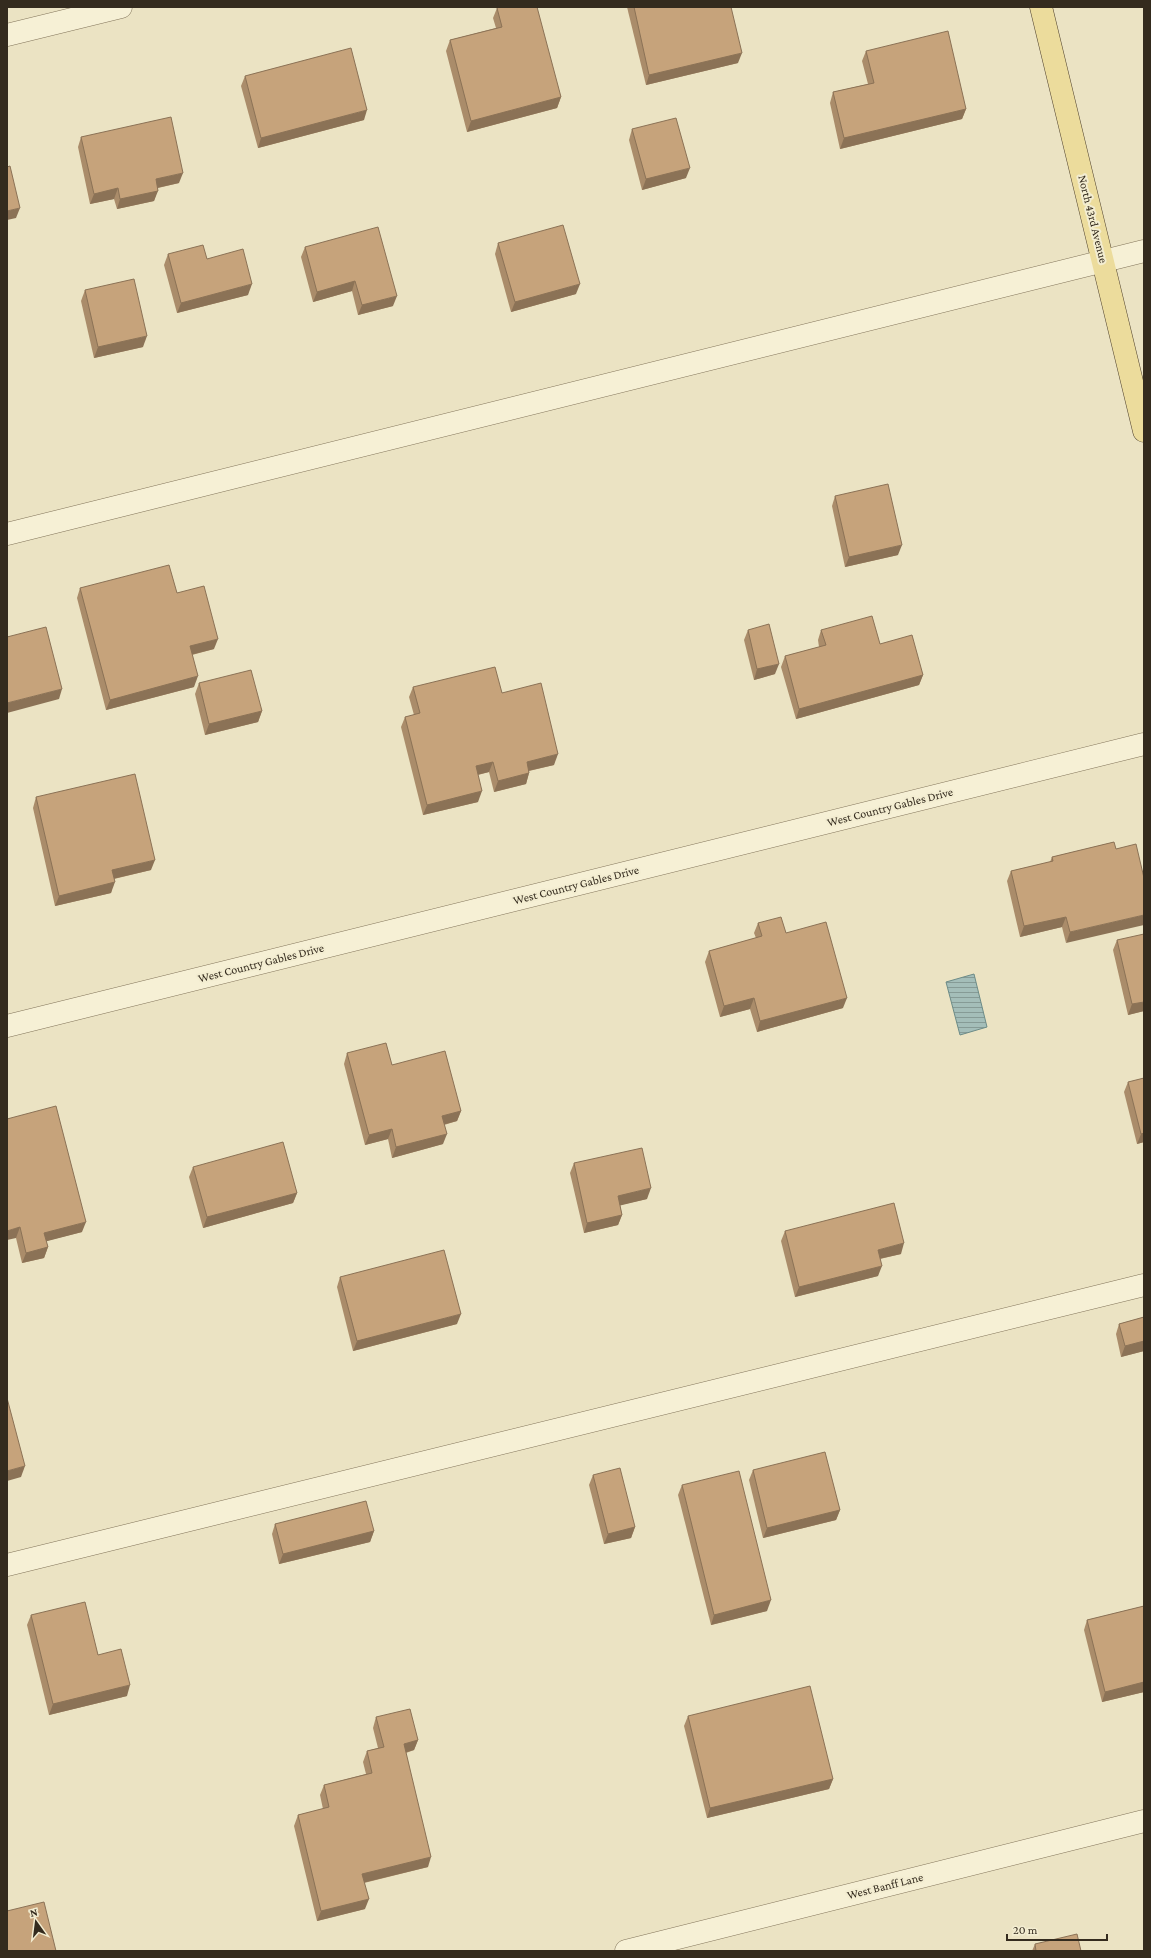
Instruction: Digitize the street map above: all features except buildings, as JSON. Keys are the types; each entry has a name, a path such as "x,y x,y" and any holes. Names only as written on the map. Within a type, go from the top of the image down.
{"main road":[{"name":"North 43rd Avenue","path":"1041,7 1144,431"}],"street":[{"path":"7,35 121,7"},
{"path":"7,534 1144,251"},
{"name":"West Country Gables Drive","path":"7,1026 1144,744"},
{"path":"7,1565 1144,1285"},
{"name":"West Banff Lane","path":"626,1951 1144,1821"}],"water":[{"path":"974,974 987,1027 960,1035 946,982"}]}
